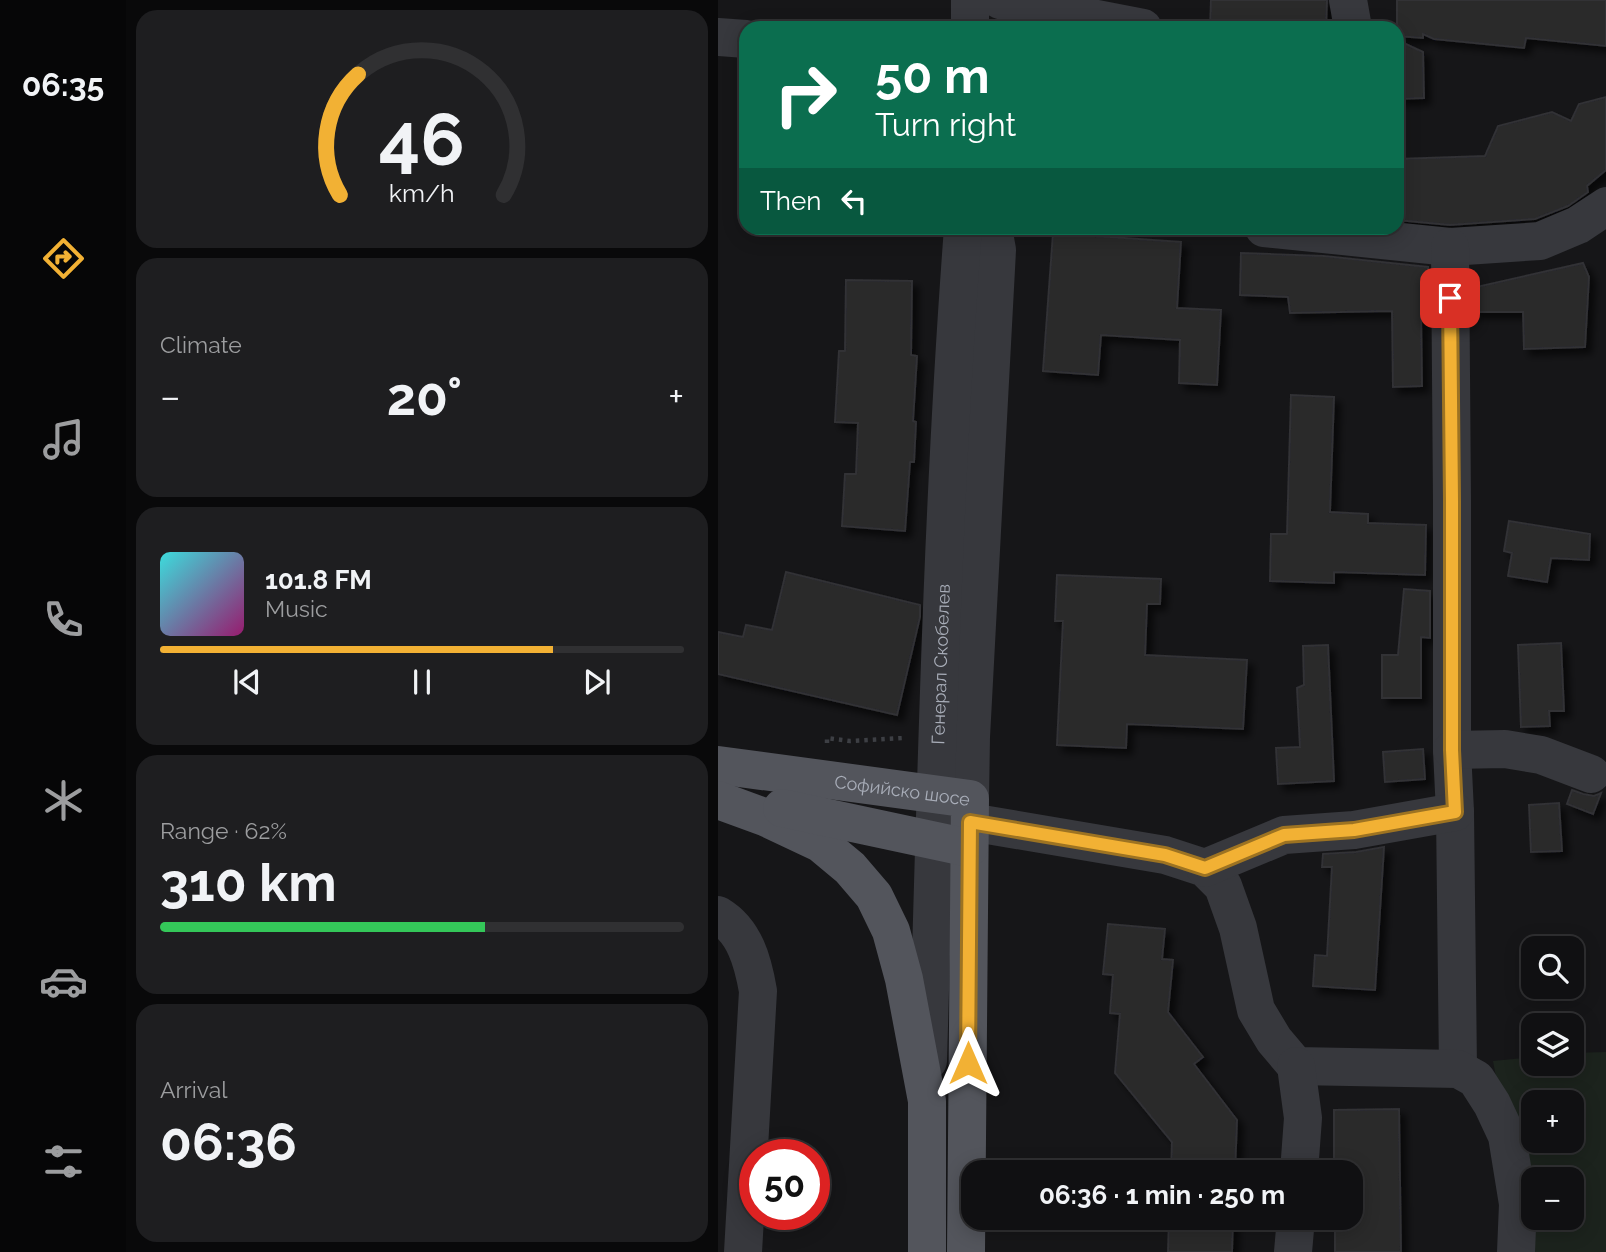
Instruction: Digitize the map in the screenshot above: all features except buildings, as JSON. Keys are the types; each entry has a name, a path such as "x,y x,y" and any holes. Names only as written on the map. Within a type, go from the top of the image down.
{"main road":[{"name":"Софийско шосе","path":"718,765 956,821"},
{"path":"718,794 956,821 966,1252"},
{"path":"718,800 767,818 820,843 850,868 874,896 891,931 904,979 927,1101 927,1252"}],"street":[{"path":"969,21 970,0"},
{"path":"1000,0 1107,21"},
{"path":"1348,0 1352,21"},
{"path":"718,37 739,38"},
{"path":"1381,235 1450,247 1540,241 1578,225 1606,206"},
{"name":"Генерал Скобелев","path":"956,821 953,361 962,235"},
{"name":"Генерал Скобелев","path":"927,1101 956,821 971,737 997,250 994,235"},
{"path":"1450,247 1452,750 1458,1069"},
{"path":"1452,750 1505,749 1529,753 1591,774"},
{"path":"1205,868 1284,835 1354,830 1455,812"},
{"path":"956,821 1165,855 1205,868 1223,886 1238,928 1256,1010 1274,1040 1296,1066 1303,1118 1300,1160"},
{"path":"718,915 743,940 754,966 758,991 743,1252"},
{"path":"1296,1066 1458,1069 1476,1079 1492,1104 1507,1136 1518,1204 1516,1252"},
{"path":"1293,1252 1295,1230"}],"shaded area":[{"path":"1606,1052 1606,1252 1516,1252 1507,1136 1493,1061 1521,1058 1521,1076 1584,1076 1584,1053"}],"route":[{"path":"968,1063 970,822 1165,855 1205,868 1284,835 1354,830 1455,812 1452,750 1450,298"}]}
